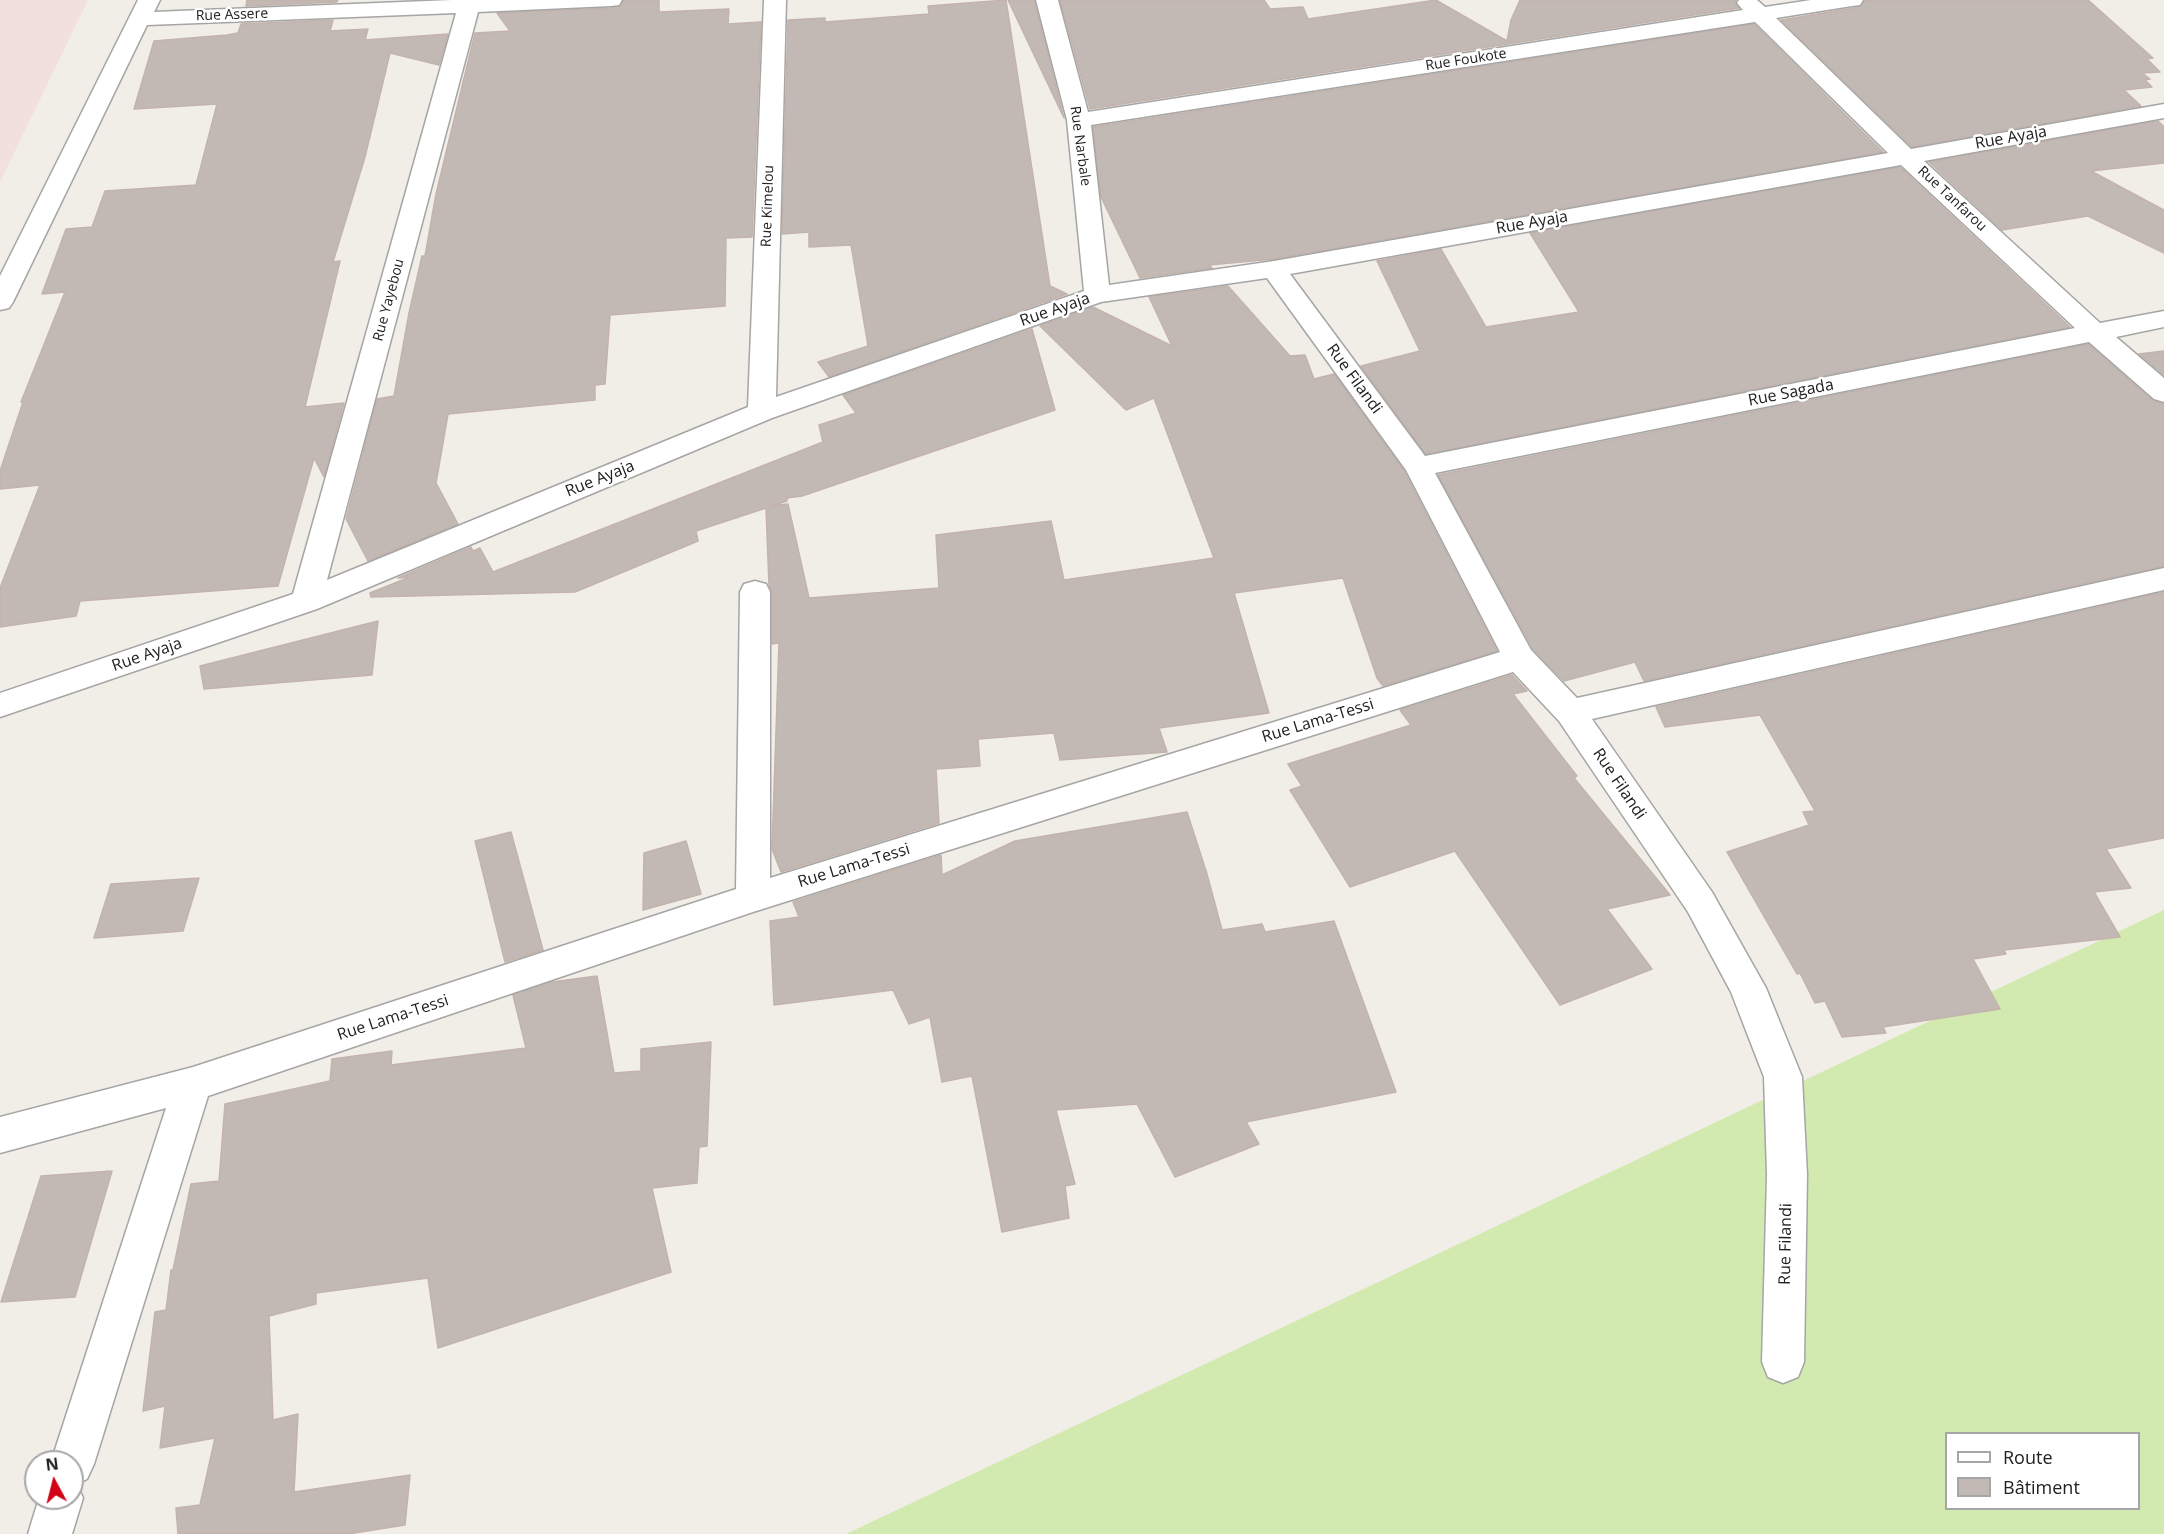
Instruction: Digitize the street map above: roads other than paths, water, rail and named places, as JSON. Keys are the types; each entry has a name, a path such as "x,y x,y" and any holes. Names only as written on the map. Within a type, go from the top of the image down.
{"street":[{"name":"Rue Assere","path":"145,9 611,0"},
{"name":"Rue Kimelou","path":"762,412 775,0"},
{"name":"Rue Narbale","path":"1047,0 1079,120 1097,295"},
{"name":"Rue Foukote","path":"1079,120 1752,7 1852,0"},
{"name":"Rue Yayebou","path":"306,601 470,3"},
{"name":"Rue Tanfarou","path":"1752,7 1905,156 2095,333 2164,393"},
{"path":"0,302 145,9"},
{"name":"Rue Ayaja","path":"0,705 306,601 762,412 1097,295 1274,269 2164,111"},
{"name":"Rue Filandi","path":"1274,269 1418,467 1519,658 1570,712 1700,902 1748,988 1783,1077 1787,1175 1783,1362"},
{"name":"Rue Sagada","path":"1418,467 2164,319"},
{"path":"1570,712 2164,579"},
{"path":"753,898 755,592"},
{"name":"Rue Lama-Tessi","path":"0,1135 193,1084 753,898 1519,658"},
{"path":"76,1450 193,1084"},
{"path":"50,1534 57,1510"}]}
